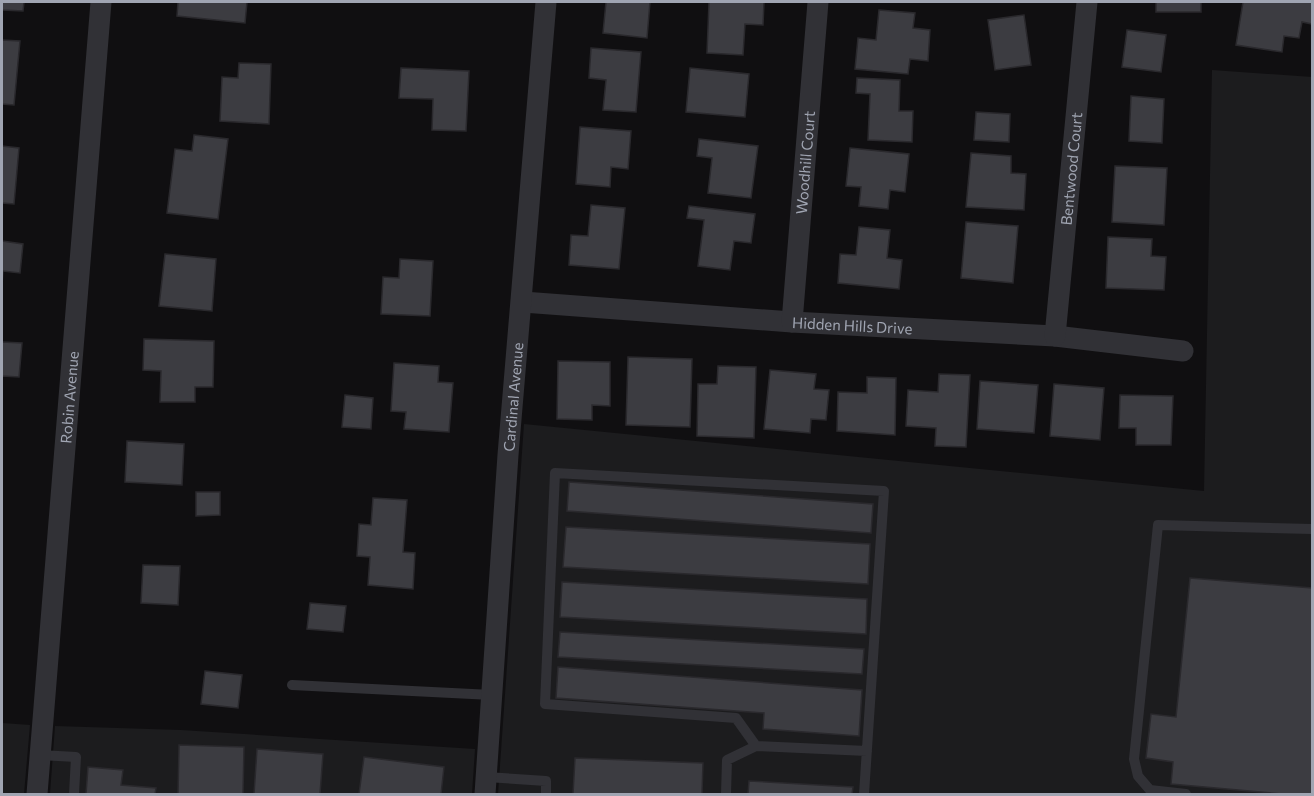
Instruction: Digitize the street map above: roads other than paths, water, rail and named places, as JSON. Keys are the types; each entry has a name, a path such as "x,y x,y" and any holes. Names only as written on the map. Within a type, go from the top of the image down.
{"street":[{"name":"Robin Avenue","path":"37,795 101,2"},
{"name":"Cardinal Avenue","path":"485,786 508,466 546,2"},
{"name":"Woodhill Court","path":"792,322 818,2"},
{"name":"Bentwood Court","path":"1055,336 1087,2"},
{"name":"Hidden Hills Drive","path":"523,302 792,322 1055,336 1183,351"}],"lane":[{"path":"756,746 736,718 545,704 555,473 884,491 864,795"},
{"path":"1186,795 1150,789 1138,776 1134,759 1158,525 1312,529"},
{"path":"292,685 492,695"},
{"path":"726,795 727,760 756,746 867,751"},
{"path":"40,755 76,757 74,795"},
{"path":"485,786 546,782 546,795"}]}
